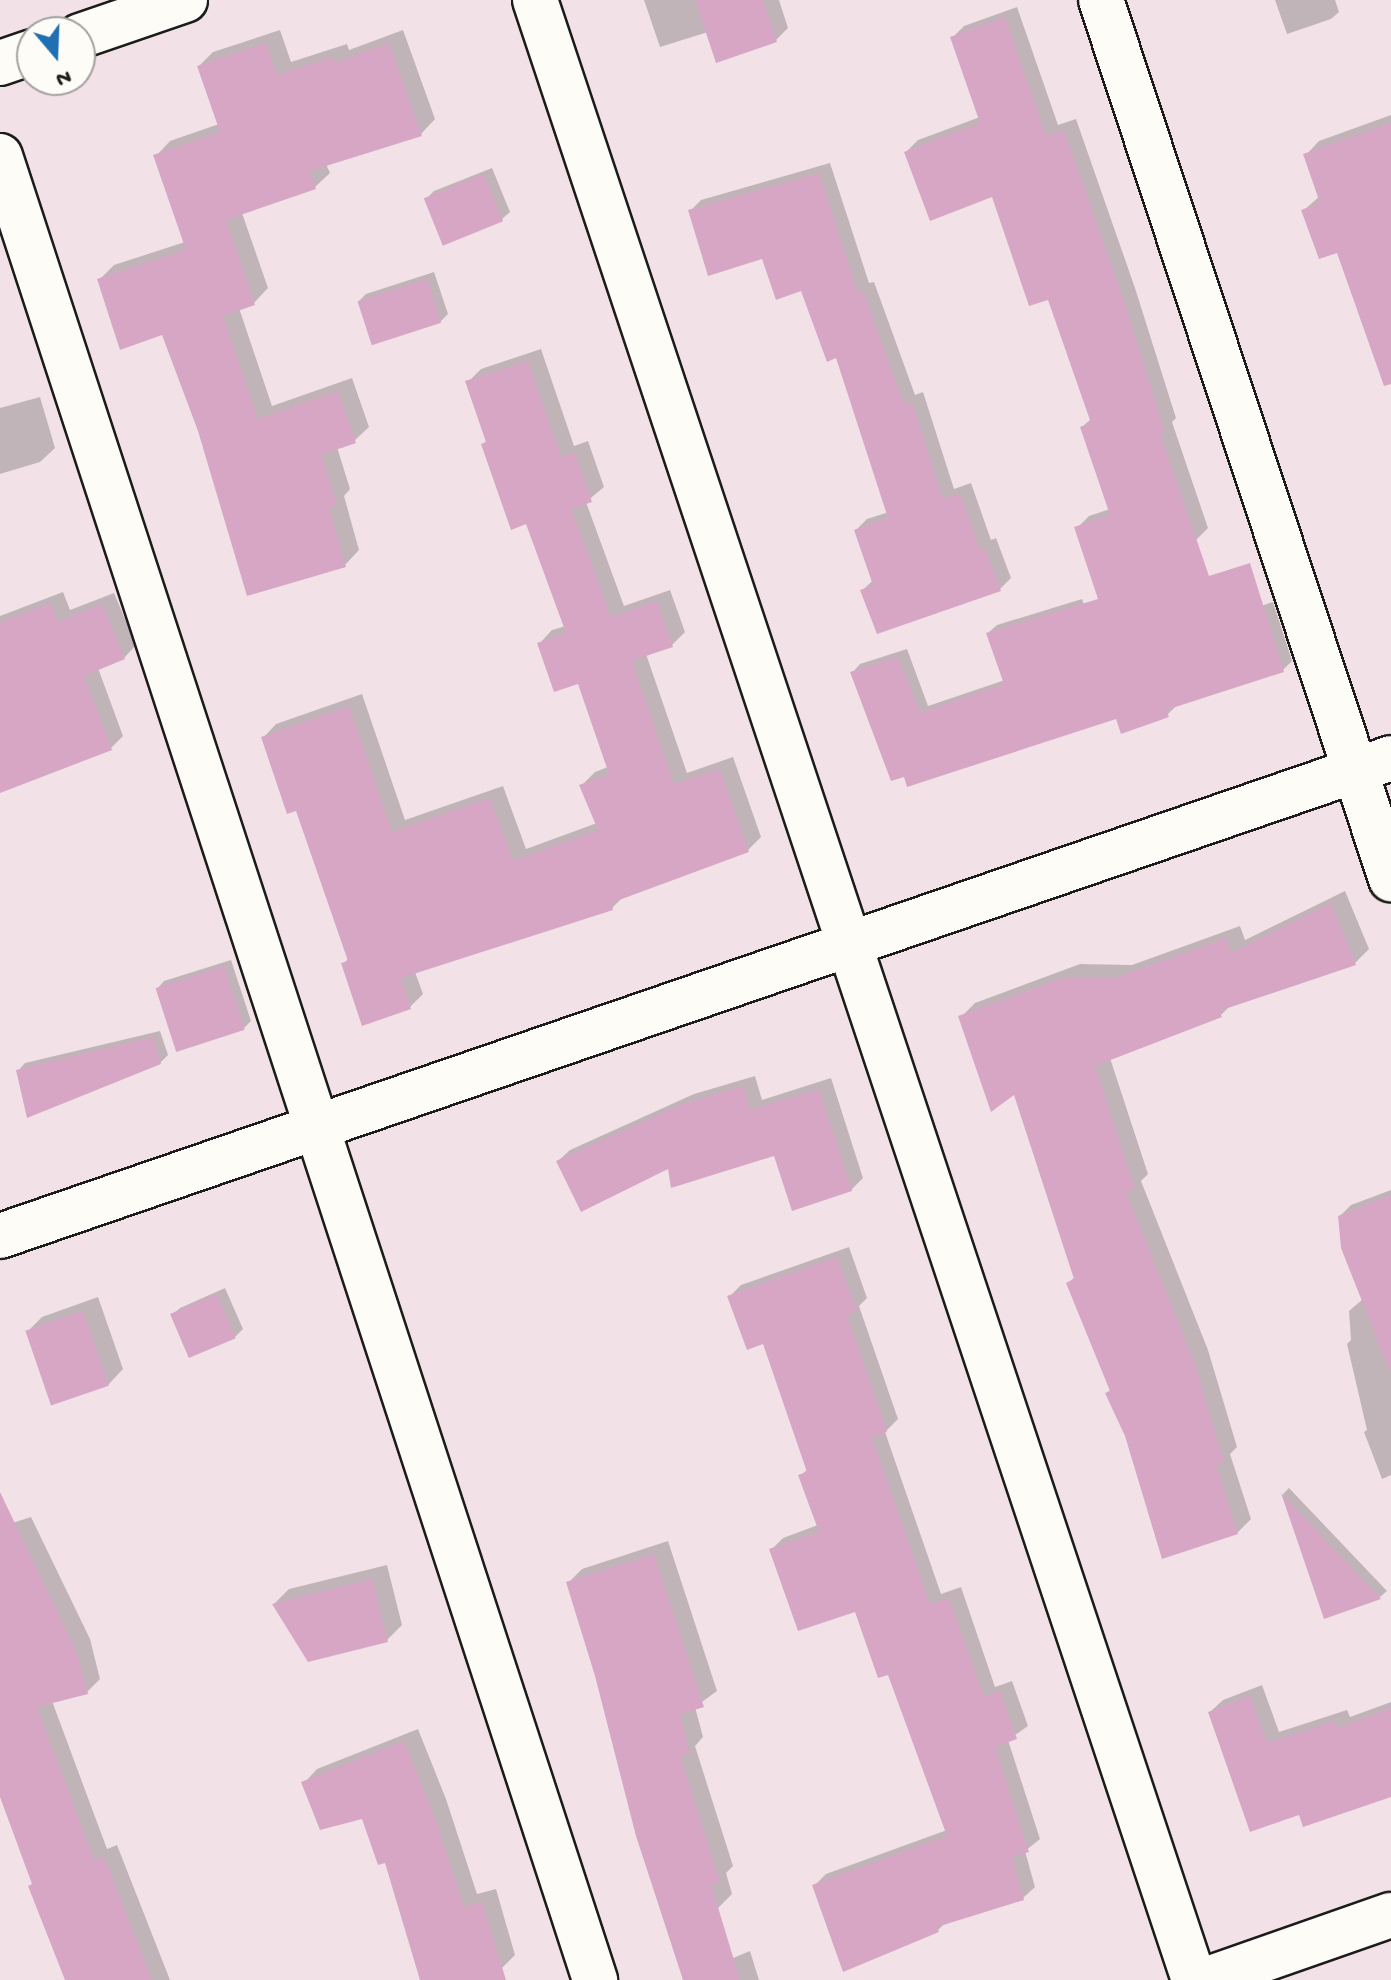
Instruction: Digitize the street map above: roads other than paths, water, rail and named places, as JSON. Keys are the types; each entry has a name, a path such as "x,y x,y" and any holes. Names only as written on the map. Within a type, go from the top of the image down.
{"street":[{"path":"96,31 185,0"},
{"path":"535,0 1194,1980"},
{"path":"1101,0 1373,764 1391,879"},
{"path":"0,156 595,1980"},
{"path":"0,1236 1373,764"},
{"path":"1205,1980 1391,1915"}]}
